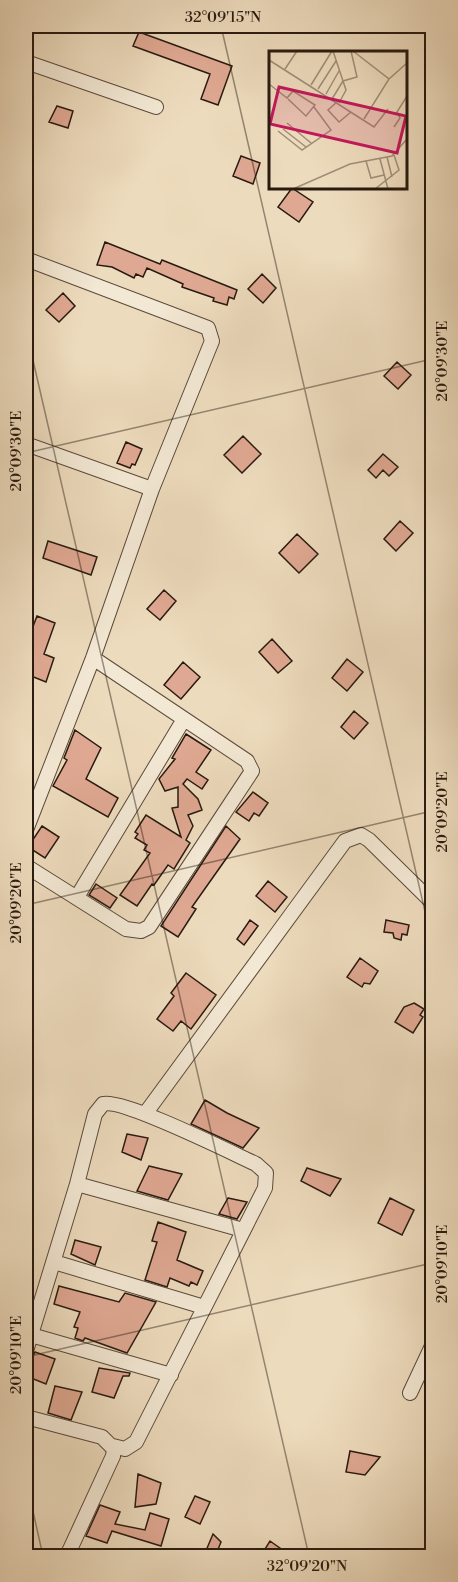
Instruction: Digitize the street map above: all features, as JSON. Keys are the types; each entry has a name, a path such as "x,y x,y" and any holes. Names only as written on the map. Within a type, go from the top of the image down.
{"street":[{"path":"26,65 32,64 156,107"},
{"path":"26,259 208,328 211,333 208,356 152,489 93,658 26,827"},
{"path":"26,444 152,489"},
{"path":"26,866 132,932 148,927 252,771 247,761 93,658"},
{"path":"77,897 183,719"},
{"path":"145,1114 345,841 361,835 369,840 432,902"},
{"path":"26,1351 99,1108 108,1103 145,1114 256,1164 266,1173 265,1188 133,1446 125,1449 113,1446 102,1437 26,1417"},
{"path":"77,1184 243,1230"},
{"path":"54,1262 204,1307"},
{"path":"31,1335 171,1375"},
{"path":"410,1393 432,1346"},
{"path":"67,1557 113,1456 113,1446"}],"building":[{"path":"139,32 232,66 218,105 201,99 210,74 133,46"},
{"path":"57,106 73,111 68,128 49,122"},
{"path":"241,156 260,163 253,184 233,176"},
{"path":"291,189 313,202 299,222 278,207"},
{"path":"105,242 160,264 162,260 237,290 234,299 229,297 227,305 213,301 214,298 182,287 183,284 147,268 143,277 136,274 134,278 112,267 97,265"},
{"path":"262,274 276,288 263,303 248,289"},
{"path":"63,293 75,306 59,322 46,310"},
{"path":"397,362 411,375 398,389 384,376"},
{"path":"243,436 261,454 242,473 224,455"},
{"path":"126,442 142,449 135,465 132,464 130,468 117,463"},
{"path":"383,454 398,467 389,476 383,470 376,478 368,470"},
{"path":"400,521 413,533 396,551 384,539"},
{"path":"297,534 318,554 299,573 279,553"},
{"path":"48,541 97,557 91,575 43,558"},
{"path":"164,590 176,601 160,620 147,609"},
{"path":"37,616 55,623 44,654 54,658 46,682 26,674 26,645"},
{"path":"272,639 292,661 278,673 259,652"},
{"path":"347,659 363,672 347,691 332,678"},
{"path":"183,662 200,677 181,699 164,685"},
{"path":"354,711 368,723 354,739 341,727"},
{"path":"75,730 101,748 86,779 118,798 108,817 53,786 67,760 64,758"},
{"path":"186,734 211,750 196,772 208,780 202,789 187,779 183,784 198,799 202,810 188,815 193,826 186,840 190,843 174,869 168,865 137,906 120,895 150,853 144,850 147,845 135,838 138,834 135,832 146,815 181,837 172,808 178,807 178,787 165,791 159,779 175,759 172,758"},
{"path":"253,792 268,803 259,816 254,813 249,821 236,812"},
{"path":"42,826 59,837 45,858 28,847"},
{"path":"226,826 240,839 192,907 196,909 178,937 161,926"},
{"path":"268,881 287,897 275,912 256,896"},
{"path":"96,884 117,898 110,908 89,895"},
{"path":"250,920 258,926 244,945 237,939"},
{"path":"386,920 409,925 407,935 402,934 401,940 394,938 393,933 384,932"},
{"path":"360,958 378,971 370,984 364,983 362,987 347,977"},
{"path":"186,973 216,995 191,1029 181,1021 173,1031 157,1019 174,996 171,993"},
{"path":"414,1003 424,1009 420,1015 423,1017 413,1033 395,1022 404,1007"},
{"path":"205,1100 259,1128 243,1148 191,1124"},
{"path":"127,1134 148,1138 141,1160 122,1152"},
{"path":"149,1166 182,1174 168,1200 137,1191"},
{"path":"307,1168 341,1179 330,1196 301,1181"},
{"path":"228,1198 247,1202 237,1219 219,1214"},
{"path":"390,1198 414,1210 402,1235 378,1223"},
{"path":"158,1222 186,1232 177,1260 203,1271 197,1285 191,1282 189,1286 170,1278 167,1287 145,1280 157,1242 152,1241"},
{"path":"75,1240 101,1247 95,1265 71,1254"},
{"path":"59,1286 119,1302 125,1293 156,1302 127,1353 85,1338 83,1341 75,1338 78,1328 74,1327 80,1312 54,1304"},
{"path":"35,1352 55,1359 46,1384 26,1376 26,1360 32,1358"},
{"path":"99,1368 130,1373 129,1376 123,1376 114,1398 92,1392"},
{"path":"55,1386 82,1392 71,1420 48,1413"},
{"path":"350,1451 380,1457 365,1475 346,1472"},
{"path":"138,1474 161,1483 156,1504 135,1507"},
{"path":"195,1496 210,1502 200,1524 185,1517"},
{"path":"100,1505 120,1512 115,1524 145,1530 150,1513 169,1519 161,1546 112,1531 107,1543 86,1536"},
{"path":"213,1534 221,1542 215,1557 205,1553"},
{"path":"270,1541 284,1551 280,1557 260,1557"}]}
